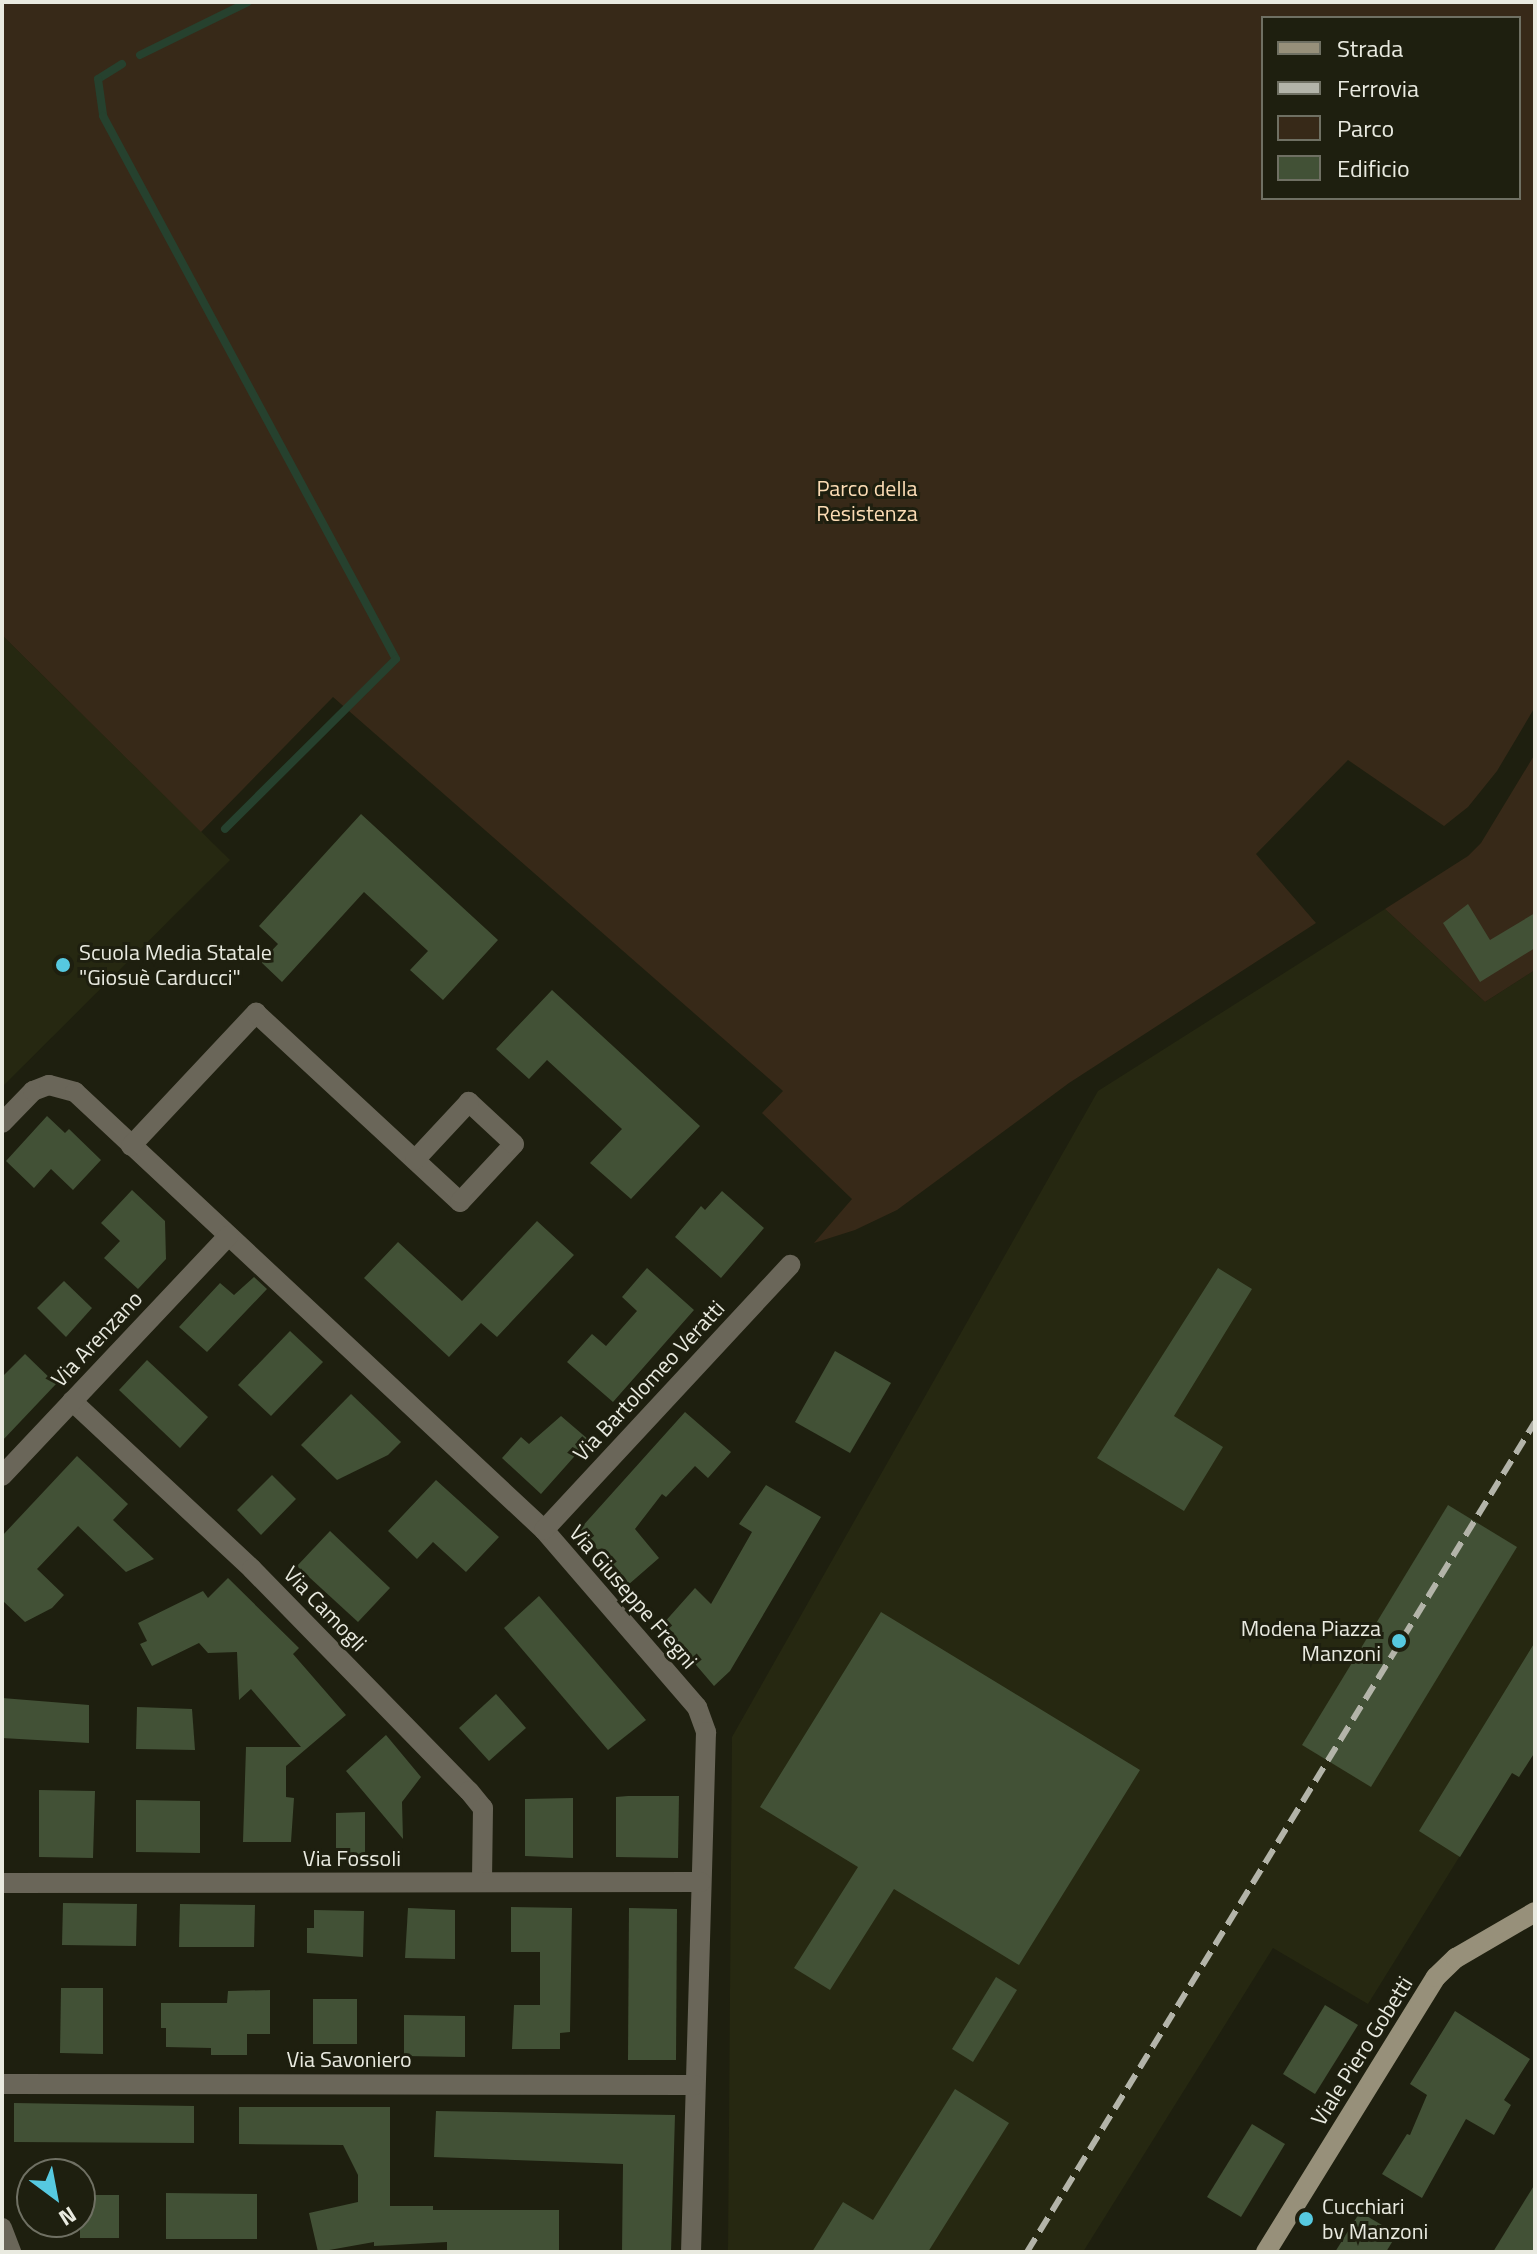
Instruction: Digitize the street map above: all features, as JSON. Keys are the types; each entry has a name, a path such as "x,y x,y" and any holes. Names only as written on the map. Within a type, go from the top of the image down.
{"main road":[{"name":"Viale Piero Gobetti","path":"1266,2252 1436,1977 1456,1958 1535,1912"}],"street":[{"path":"131,1146 256,1013 460,1202 514,1144 469,1102 415,1160"},
{"name":"Via Giuseppe Fregni","path":"2,1123 33,1091 49,1085 63,1086 75,1092 544,1530 697,1707 706,1732 691,2252"},
{"name":"Via Arenzano","path":"2,1476 228,1236"},
{"name":"Via Bartolomeo Veratti","path":"544,1530 790,1265"},
{"name":"Via Camogli","path":"72,1401 252,1569 469,1791 483,1808 482,1882"},
{"name":"Via Fossoli","path":"2,1883 701,1882"},
{"name":"Via Savoniero","path":"2,2084 695,2085"},
{"path":"2,2228 11,2252"}],"shaded area":[{"name":"Scuola Media Statale \"Giosuè Carducci\"","path":"2,635 230,860 2,1087"},
{"path":"1385,909 1485,1002 1535,970 1535,1735 1368,2004 1273,1948 1083,2252 728,2252 732,1737 1098,1091"}],"green space":[{"name":"Parco della Resistenza","path":"2,2 1535,2 1535,707 1497,771 1468,807 1444,826 1348,760 1256,854 1316,923 1069,1083 897,1210 855,1230 814,1243 852,1199 762,1113 783,1091 333,697 201,832 2,635"},
{"path":"1535,754 1535,970 1485,1002 1385,909 1468,856 1481,843"}],"building":[{"path":"361,814 498,940 443,1000 410,970 428,951 364,892 282,982 261,962 278,944 259,926"},
{"path":"1468,904 1490,940 1535,913 1535,948 1480,982 1443,923"},
{"path":"552,990 700,1126 631,1199 590,1163 622,1129 547,1060 529,1079 496,1049"},
{"path":"47,1116 65,1133 69,1129 101,1160 73,1190 51,1169 34,1188 6,1161"},
{"path":"132,1190 165,1221 166,1259 138,1289 104,1258 120,1241 101,1223"},
{"path":"722,1191 764,1228 721,1278 675,1237 701,1206 705,1210"},
{"path":"537,1221 574,1255 497,1337 481,1323 449,1357 364,1278 398,1242 462,1301"},
{"path":"647,1268 694,1310 613,1402 567,1362 592,1334 606,1346 637,1311 622,1297"},
{"path":"1218,1268 1252,1289 1174,1416 1223,1447 1184,1511 1097,1458"},
{"path":"254,1277 267,1289 207,1352 179,1327 220,1283 234,1295"},
{"path":"64,1281 92,1308 66,1337 37,1308"},
{"path":"290,1331 323,1362 271,1416 238,1385"},
{"path":"835,1351 891,1383 850,1453 795,1422"},
{"path":"25,1354 56,1384 2,1441 2,1377"},
{"path":"147,1360 208,1417 180,1448 119,1390"},
{"path":"351,1394 401,1442 388,1455 337,1480 301,1445"},
{"path":"685,1412 731,1452 708,1478 695,1466 666,1497 662,1494 635,1529 659,1558 628,1585 580,1529"},
{"path":"561,1416 589,1440 541,1494 502,1458 521,1437 529,1444"},
{"path":"77,1456 128,1504 113,1520 154,1559 126,1572 78,1526 37,1569 64,1595 52,1608 25,1622 2,1600 2,1536"},
{"path":"272,1475 296,1499 261,1535 237,1510"},
{"path":"436,1480 499,1537 466,1572 433,1542 417,1559 388,1531"},
{"path":"766,1485 821,1517 730,1671 714,1686 662,1625 695,1588 711,1604 752,1532 739,1524"},
{"path":"1448,1505 1517,1547 1371,1787 1302,1745"},
{"path":"330,1531 390,1588 358,1622 297,1566"},
{"path":"228,1578 299,1648 293,1654 346,1715 286,1766 286,1797 294,1798 291,1842 243,1842 246,1747 301,1747 251,1689 239,1700 237,1652 208,1653 199,1643 152,1666 140,1644 147,1641 138,1623 203,1591 208,1598"},
{"path":"539,1596 646,1720 608,1750 504,1628"},
{"path":"881,1612 1140,1770 1019,1965 894,1889 830,1990 794,1968 858,1867 760,1807"},
{"path":"1535,1642 1535,1752 1519,1777 1512,1773 1460,1857 1419,1831"},
{"path":"496,1694 526,1728 489,1761 459,1728"},
{"path":"2,1698 89,1705 89,1743 2,1738"},
{"path":"137,1707 192,1709 195,1750 136,1749"},
{"path":"386,1735 421,1777 402,1802 403,1839 346,1771"},
{"path":"39,1790 95,1791 93,1858 39,1857"},
{"path":"679,1796 678,1858 616,1857 616,1797"},
{"path":"573,1798 573,1858 525,1856 525,1799"},
{"path":"136,1800 200,1801 200,1853 136,1852"},
{"path":"365,1812 365,1856 336,1856 336,1813"},
{"path":"63,1903 137,1904 136,1946 62,1945"},
{"path":"180,1904 255,1905 254,1947 179,1947"},
{"path":"511,1907 572,1908 570,2032 560,2033 560,2049 512,2049 514,2005 540,2005 540,1952 511,1952"},
{"path":"408,1908 455,1910 455,1959 405,1958"},
{"path":"629,1908 677,1909 676,2060 628,2060"},
{"path":"314,1910 364,1911 363,1957 307,1953 307,1928 314,1928"},
{"path":"996,1977 1017,1990 973,2062 952,2049"},
{"path":"61,1988 103,1988 103,2054 60,2053"},
{"path":"270,1990 270,2034 247,2034 247,2055 211,2055 211,2048 166,2047 166,2028 161,2028 161,2003 227,2003 228,1991"},
{"path":"313,1999 357,1999 357,2044 313,2044"},
{"path":"1325,2005 1358,2025 1315,2094 1283,2074"},
{"path":"1455,2011 1530,2059 1504,2100 1511,2105 1494,2135 1466,2119 1422,2198 1382,2174 1407,2134 1410,2135 1427,2095 1410,2084"},
{"path":"404,2015 465,2016 465,2057 404,2056"},
{"path":"955,2089 1009,2123 928,2252 812,2252 843,2202 873,2220"},
{"path":"14,2103 194,2106 194,2143 14,2142"},
{"path":"239,2107 390,2107 390,2206 433,2206 433,2210 559,2210 559,2252 447,2252 447,2242 374,2246 374,2242 318,2252 309,2213 358,2202 358,2175 343,2145 239,2144"},
{"path":"436,2111 675,2115 671,2252 622,2252 623,2164 434,2157"},
{"path":"1252,2124 1285,2144 1241,2217 1207,2197"},
{"path":"1535,2184 1535,2252 1493,2252"},
{"path":"166,2193 257,2194 257,2239 166,2239"},
{"path":"96,2195 119,2195 119,2238 96,2238"},
{"path":"1360,2212 1397,2234 1386,2252 1335,2252"}],"waterway":[{"path":"140,55 248,2"},
{"path":"122,64 98,79 103,116 396,659 225,829"}],"railway":[{"path":"1027,2252 1535,1422"}],"place":[{"name":"Scuola Media Statale \"Giosuè Carducci\"","path":"63,965"},
{"name":"Modena Piazza Manzoni","path":"1399,1641"},
{"name":"Cucchiari bv Manzoni","path":"1306,2219"}]}
